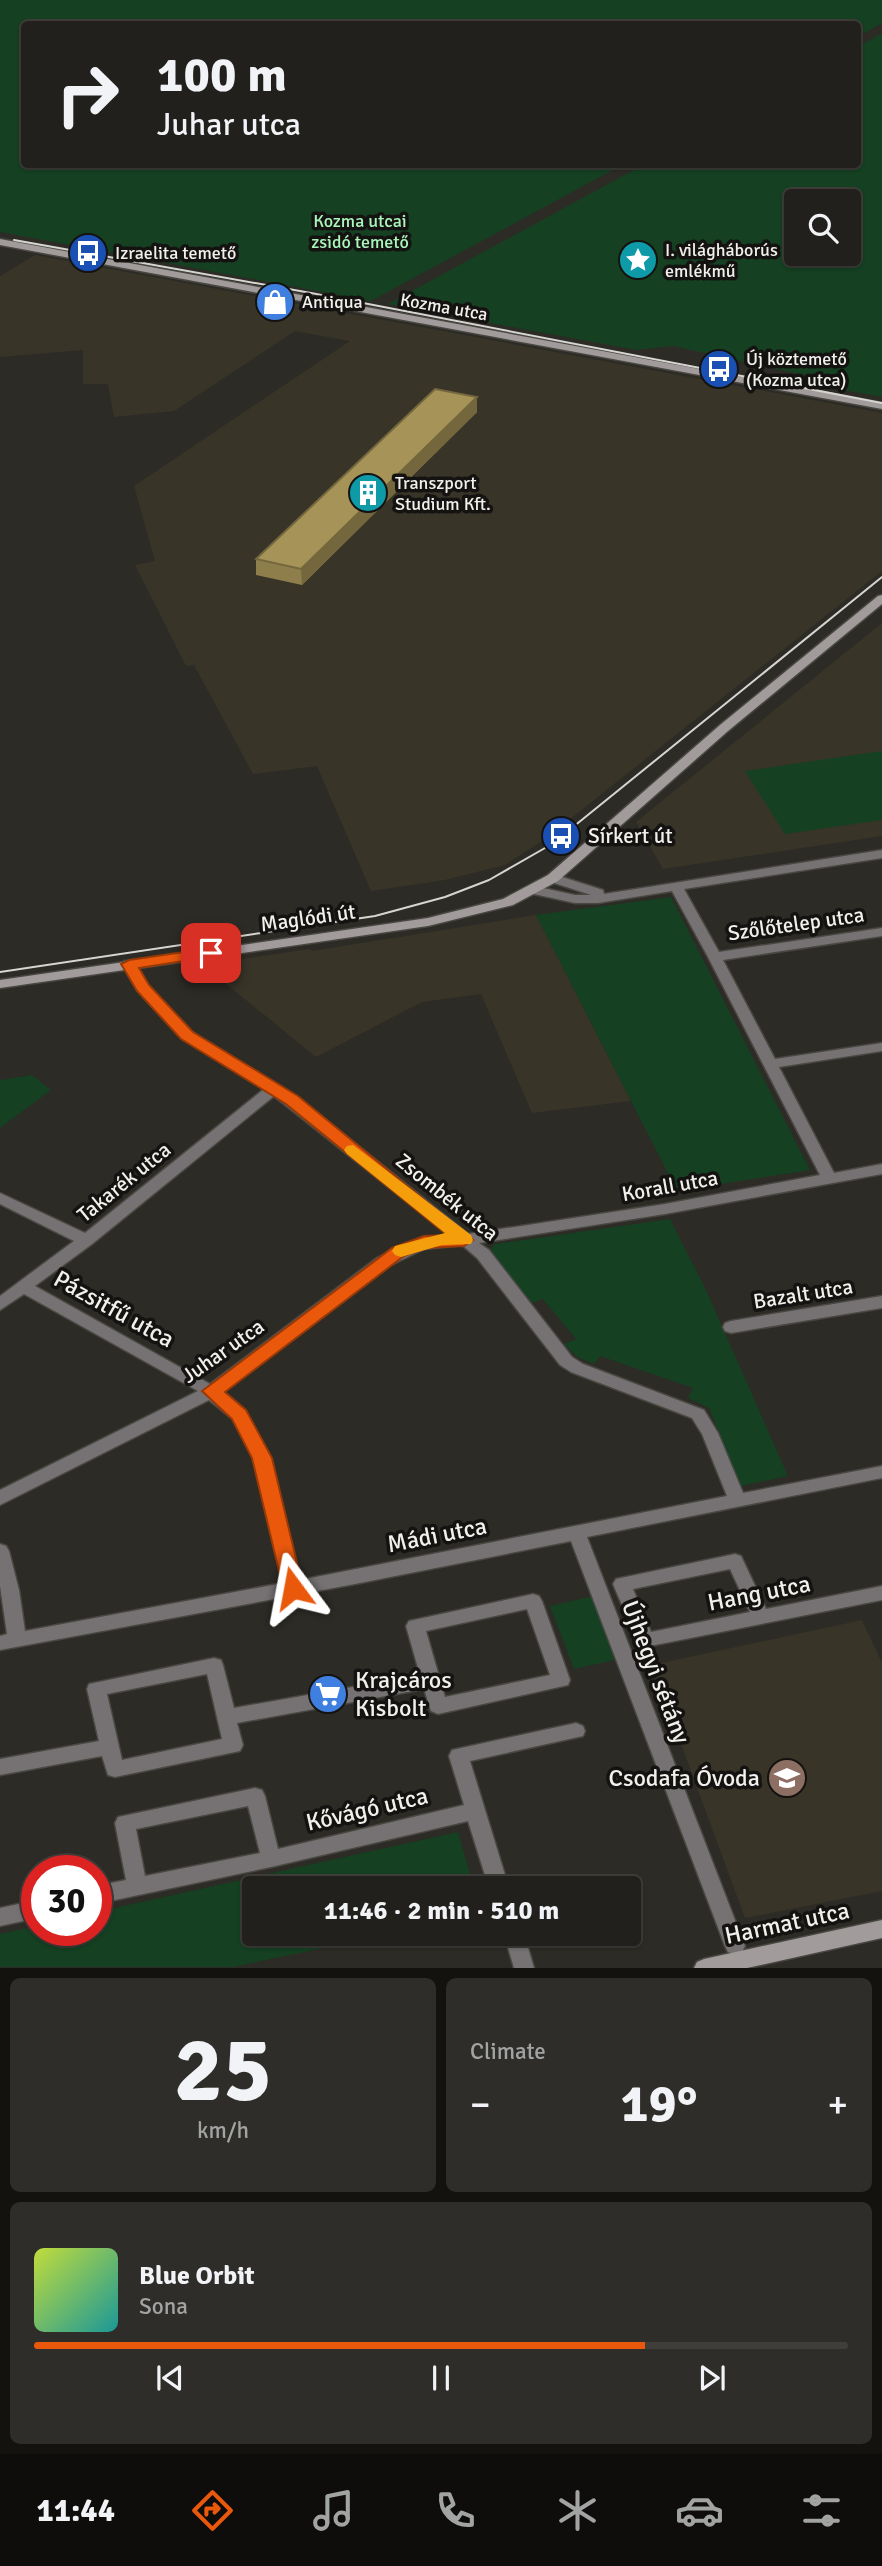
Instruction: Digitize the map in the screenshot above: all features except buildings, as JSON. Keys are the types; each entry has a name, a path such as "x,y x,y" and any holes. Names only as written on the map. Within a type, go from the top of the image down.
{"street":[{"name":"Kozma utca","path":"0,242 882,406"},
{"path":"627,894 594,893 553,878 724,728 882,598"},
{"path":"534,890 586,900 882,854"},
{"name":"Maglódi út","path":"0,984 428,922 491,908 534,890 553,878"},
{"path":"676,887 829,1178"},
{"name":"Szőlőtelep utca","path":"715,957 882,932"},
{"name":"Zsombék utca","path":"129,964 142,987 174,1024 211,1052 301,1107 483,1254 566,1361 577,1368 698,1414 710,1433 738,1502"},
{"path":"771,1064 882,1047"},
{"name":"Takarék utca","path":"0,1304 86,1240 272,1090"},
{"name":"Korall utca","path":"464,1240 665,1209 882,1169"},
{"path":"0,1198 86,1240"},
{"name":"Juhar utca","path":"0,1497 212,1391 398,1252 424,1242 464,1240"},
{"name":"Pázsitfű utca","path":"22,1286 212,1391 239,1415 262,1458 293,1588"},
{"name":"Bazalt utca","path":"731,1327 882,1302"},
{"name":"Mádi utca","path":"8,1641 738,1502 882,1472"},
{"name":"Újhegyi sétány","path":"576,1532 735,1946"},
{"path":"0,1551 10,1590 8,1641"},
{"name":"Hang utca","path":"761,1617 736,1561 622,1584 645,1640 761,1617 882,1593"},
{"path":"533,1601 561,1680 438,1706 431,1680 415,1626 533,1601"},
{"path":"214,1665 233,1745 116,1769 110,1747 96,1689 214,1665"},
{"path":"227,1717 431,1680"},
{"path":"495,1876 459,1756 576,1731"},
{"path":"0,1768 110,1747"},
{"path":"137,1886 125,1823 242,1798 255,1796 271,1859"},
{"name":"Kővágó utca","path":"112,1891 271,1859 475,1811"},
{"path":"0,1917 21,1912"},
{"name":"Harmat utca","path":"704,1968 882,1929"},
{"path":"518,1946 524,1968"}],"shaded area":[{"path":"35,255 882,413 882,571 545,839 505,865 445,880 371,891 317,766 253,774 194,665 186,666 135,565 155,561 134,486 350,341 295,331 174,411 114,417 108,384 83,384 83,350 0,357 0,276"},
{"path":"882,623 882,836 663,869 636,822"},
{"path":"536,915 631,1101 532,1113 481,994 422,1002 316,1057 203,965 310,949 312,951"},
{"name":"Csodafa Óvoda","path":"862,1620 882,1663 882,1891 745,1918 652,1665"}],"green space":[{"name":"Kozma utcai zsidó temető","path":"0,0 882,0 882,23 861,35 861,21 21,21 21,168 616,168 371,301 0,232"},
{"path":"882,33 882,397 826,387 830,381 673,346 636,350 388,304 637,168 861,168 861,45"},
{"path":"882,751 882,820 785,834 745,771"},
{"path":"671,897 810,1170 677,1191 536,915"},
{"path":"32,1075 51,1090 0,1128 0,1080"},
{"path":"670,1219 706,1290 788,1476 741,1486 709,1408 688,1398 693,1388 600,1356 594,1364 577,1357 564,1344 576,1339 543,1299 531,1303 490,1250 495,1244"},
{"path":"594,1596 619,1659 574,1669 550,1606"},
{"path":"458,1832 471,1876 259,1876"},
{"path":"242,1880 242,1946 334,1946 233,1967 0,1967 0,1934 21,1929 21,1946 112,1946 112,1908"}],"tram line":[{"path":"14,240 311,293 882,403"},
{"path":"0,972 375,916 445,897 489,880 552,844 882,577"}],"slow traffic":[{"path":"353,1150 464,1240 424,1242 401,1251"}],"place":[{"name":"Izraelita temető","path":"88,253"},
{"name":"I. világháborús emlékmű","path":"638,260"},
{"name":"Antiqua","path":"275,302"},
{"name":"Új köztemető (Kozma utca)","path":"719,369"},
{"name":"Transzport Studium Kft.","path":"368,493"},
{"name":"Sírkert út","path":"561,836"},
{"name":"Krajcáros Kisbolt","path":"328,1694"},
{"name":"Csodafa Óvoda","path":"787,1778"}],"route":[{"path":"211,953 129,964 142,987 187,1035 231,1065 292,1100 464,1240 424,1242 398,1252 212,1391 239,1415 255,1440 262,1458 293,1588"}]}
